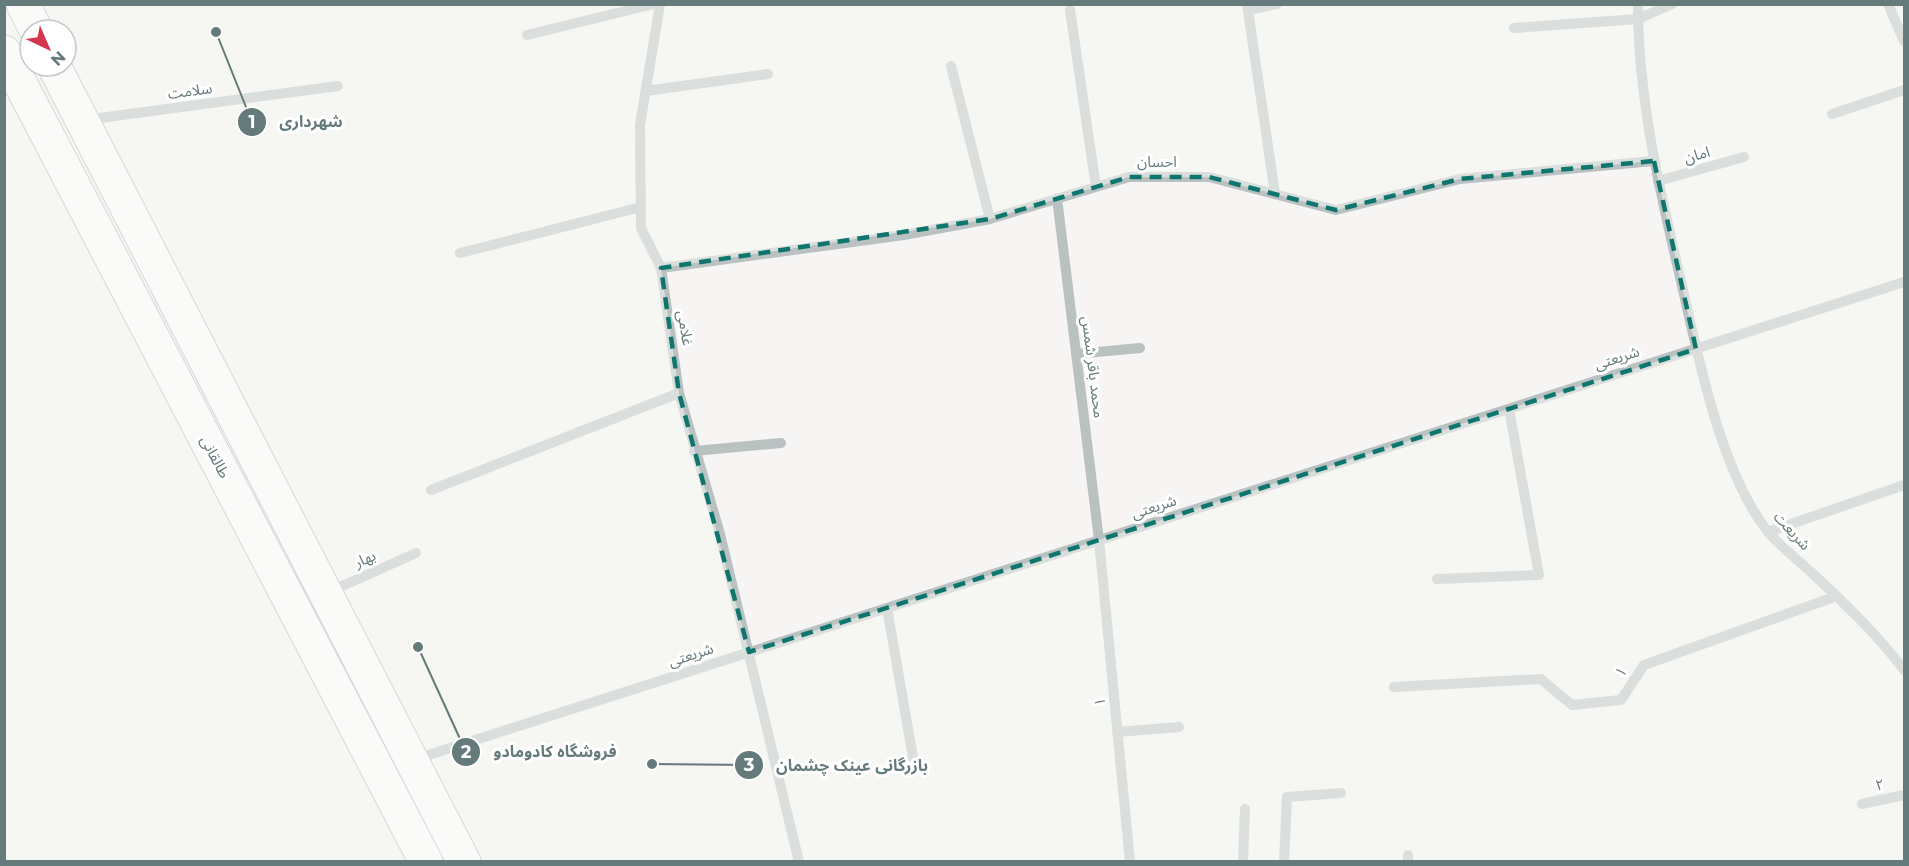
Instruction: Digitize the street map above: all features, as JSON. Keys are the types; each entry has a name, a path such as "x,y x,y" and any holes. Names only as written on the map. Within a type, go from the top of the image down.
{"main road":[{"path":"23,4 30,18"},
{"name":"طالقانی","path":"4,52 426,861"},
{"path":"60,78 464,861"}],"street":[{"path":"527,35 654,4"},
{"name":"غلامی","path":"660,4 640,125 641,228 660,268 680,393 694,451 720,534 799,861"},
{"path":"1275,194 1248,7 1277,4"},
{"name":"شریعت","path":"1638,4 1643,94 1658,181 1696,349 1734,477 1768,532 1837,596 1891,652 1905,670"},
{"path":"1514,28 1638,19 1671,4"},
{"path":"1888,4 1905,41"},
{"path":"1070,10 1096,187"},
{"path":"951,66 990,219"},
{"path":"646,91 768,74"},
{"name":"سلامت","path":"82,120 338,86"},
{"path":"1832,114 1905,90"},
{"name":"امان","path":"1658,181 1744,157"},
{"name":"احسان","path":"660,268 904,235 990,219 1128,177 1209,177 1336,210 1460,179 1654,161"},
{"name":"محمد باقر شمس","path":"1057,198 1099,540"},
{"path":"460,253 641,207"},
{"name":"شریعتی","path":"412,760 1905,282"},
{"path":"1076,354 1140,348"},
{"path":"432,490 680,393"},
{"path":"1437,579 1539,576 1509,409"},
{"path":"694,451 781,443"},
{"path":"1768,532 1905,485"},
{"name":"۱","path":"1099,540 1130,861"},
{"name":"بهار","path":"326,593 416,553"},
{"name":"۱","path":"1394,687 1541,679 1572,705 1621,700 1644,664 1837,596"},
{"path":"887,608 914,763"},
{"path":"1117,732 1179,727"},
{"path":"1284,861 1287,797 1341,793"},
{"name":"۲","path":"1862,804 1905,795"},
{"path":"1243,861 1245,809"}],"highlighted area":[{"path":"1654,161 1696,349 749,652 679,393 661,268 990,219 1129,177 1209,177 1336,210 1460,179"}],"place":[{"name":"شهرداری","path":"216,32"},
{"name":"فروشگاه کادومادو","path":"418,647"},
{"name":"بازرگانی عینک چشمان","path":"652,764"}]}
